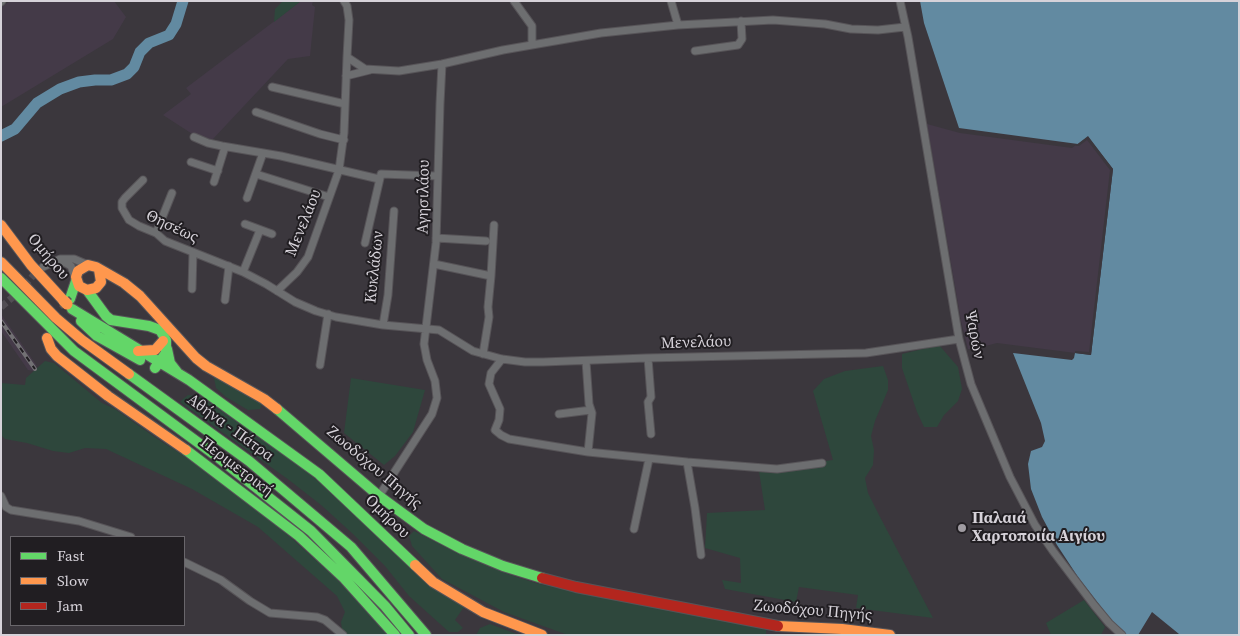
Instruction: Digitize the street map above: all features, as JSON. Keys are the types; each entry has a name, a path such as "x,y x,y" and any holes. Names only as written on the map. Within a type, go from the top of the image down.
{"main road":[{"name":"Ομήρου","path":"1,225 64,307 97,336 178,374 319,474 397,550 433,582 484,612 542,635"},
{"name":"Αθήνα - Πάτρα","path":"1,262 56,318 82,340 243,457 315,515 351,548 426,635"},
{"path":"100,307 98,294 101,274 99,270 92,265 80,268 76,279 79,286 86,290 106,316 111,320 123,323 155,328 164,342 170,363 178,374"},
{"name":"Ζωοδόχου Πηγής","path":"99,270 118,280 140,296 201,362 264,399 379,496 424,528 453,544 503,566 548,581 757,623 842,629 890,635"},
{"name":"Αθήνα - Πάτρα","path":"1,278 74,351 219,458 311,530 385,606 409,635"},
{"path":"86,290 93,290 100,284 118,280"},
{"name":"Ομήρου","path":"64,307 221,403"},
{"name":"Περιμετρική","path":"47,338 49,346 54,353 68,365 108,396 197,457 299,536 349,584 395,635"},
{"path":"138,351 154,350 164,342"},
{"path":"155,364 165,357 164,342"}],"street":[{"name":"Μενελάου","path":"344,1 349,20 344,140 339,170 306,260 297,272 277,291 295,302 328,314 382,325 432,329 444,332 465,347 483,354 525,362 866,353 959,339"},
{"path":"514,1 532,26 532,45"},
{"path":"671,1 678,25"},
{"name":"Ψαρών","path":"900,1 940,220 959,339 965,365 976,397 1010,476 1029,514 1053,551 1088,597 1108,623 1122,635"},
{"path":"346,76 370,70 399,71 442,64 600,33 678,25 773,20 825,24 851,29 878,30 905,27"},
{"path":"695,50 738,45 742,40 741,21"},
{"path":"347,57 359,66 370,70"},
{"name":"Αγησιλάου","path":"379,496 432,414 435,406 436,385 424,348 436,238 442,64"},
{"path":"272,87 345,104"},
{"path":"256,112 320,134 344,140"},
{"path":"194,136 208,143 263,153 379,179"},
{"path":"214,182 226,147"},
{"path":"247,198 263,153"},
{"path":"191,162 218,171"},
{"path":"256,174 329,197"},
{"path":"365,243 381,174 438,176"},
{"name":"Θησέως","path":"143,180 122,202 122,208 130,220 156,233 165,241 243,272 277,291"},
{"path":"156,233 172,194"},
{"name":"Κυκλάδων","path":"382,325 388,296 394,211"},
{"path":"245,224 272,234"},
{"path":"483,354 488,318 494,225"},
{"path":"243,272 260,230"},
{"path":"436,238 486,241"},
{"path":"192,289 193,252"},
{"path":"43,267 60,259 74,259 88,265"},
{"path":"60,259 71,266 76,279"},
{"path":"434,264 491,276"},
{"path":"225,300 229,266"},
{"path":"320,365 328,314"},
{"path":"502,358 493,370 489,380 489,387 500,409 499,420 495,430 510,439 588,452 686,462 777,469 822,463"},
{"path":"648,358 651,397 648,402 650,434"},
{"path":"586,361 589,404 592,414 588,452"},
{"path":"559,414 591,410"},
{"path":"634,529 649,459"},
{"path":"686,462 695,508 701,556"},
{"path":"1,496 6,507 11,510 79,521 128,536"},
{"path":"185,562 221,580 270,613 317,617 325,620 343,635"}],"shaded area":[{"path":"10,1 114,1 126,17 113,39 1,107 1,7"},
{"path":"301,1 313,1 312,5 315,7 310,56 288,59 212,140 197,137 163,115 191,94 186,88"},
{"path":"927,124 960,133 1072,148 1088,136 1113,169 1091,355 997,343 968,349 961,321"},
{"path":"1,314 37,366 33,371 28,370 1,331"}],"green space":[{"path":"283,1 301,1 274,22 275,9"},
{"path":"939,345 958,367 962,389 958,401 944,415 937,427 924,427 902,368 902,354"},
{"path":"45,361 54,363 102,403 115,409 195,463 279,527 338,580 388,635 348,635 342,629 341,622 345,612 337,596 258,527 192,489 106,449 85,448 69,453 5,439 1,435 1,383 25,385 26,378"},
{"path":"883,366 888,380 888,390 871,436 874,450 873,465 865,478 868,493 933,618 856,608 858,595 799,587 796,602 725,589 722,580 741,583 740,558 705,548 707,513 765,510 758,465 790,466 833,460 813,391 824,379 845,371"},
{"path":"214,378 218,378 253,396 262,404 260,409 248,410 226,397 216,388"},
{"path":"351,378 425,390 413,432 395,456 384,465 344,433"},
{"path":"188,395 206,400 318,481 418,575 437,591 464,607 455,620 463,628 458,632 449,632 409,596 385,566 321,505 180,402"},
{"path":"414,531 466,557 535,583 579,593 697,614 766,630 766,635 568,635 504,612 442,579 412,546 409,536"},
{"path":"1084,600 1105,627 1101,635 1051,635 1046,623"},
{"path":"490,624 519,635 476,635 480,628"}],"water":[{"path":"920,1 1239,1 1239,635 1179,634 1152,612 1138,635 1126,635 1115,625 1078,577 1057,545 1042,517 1031,489 1028,464 1031,451 1042,447 1045,441 1041,423 1013,353 1072,360 1075,353 1091,355 1113,169 1088,137 1078,144 959,128 924,23"}],"pier":[{"path":"1088,136 1113,169 1091,355 1075,353 1075,351 1089,352 1110,170 1087,140 1079,146 1075,146"}],"waterway":[{"path":"1,136 15,129 37,103 60,89 79,82 111,80 127,74 134,67 140,52 149,43 169,35 176,24 183,1"}],"tunnel":[{"path":"1,307 19,292 38,270"}],"railway":[{"path":"1,321 35,369"}],"traffic: fast":[{"path":"1,278 74,351 219,458 311,531 385,606 409,635"},
{"path":"70,299 76,281"},
{"path":"87,290 111,320 149,326 160,330 166,340 166,353 155,368"},
{"path":"72,309 189,380 319,474 415,565"},
{"path":"81,321 97,336 140,360"},
{"path":"167,349 170,363 177,372"},
{"path":"129,374 249,461 351,547 426,635"},
{"path":"277,409 379,496 424,529 462,549 503,566 542,578"},
{"path":"186,450 299,536 343,577 395,635"}],"traffic: slow":[{"path":"1,225 31,265 64,301"},
{"path":"1,262 56,318 82,340 129,374"},
{"path":"99,270 101,282 96,288 87,290 79,286 76,277 78,271 88,265 96,267 124,283 140,296 196,358 206,366 264,399 277,409"},
{"path":"64,301 67,304"},
{"path":"47,338 51,349 57,356 108,396 186,450"},
{"path":"138,351 155,350 163,341"},
{"path":"415,565 433,582 483,612 542,635"},
{"path":"778,626 842,629 890,635"}],"traffic: jam":[{"path":"542,578 576,587 778,626"}],"place":[{"name":"Παλαιά Χαρτοποιία Αιγίου","path":"962,528"}]}
